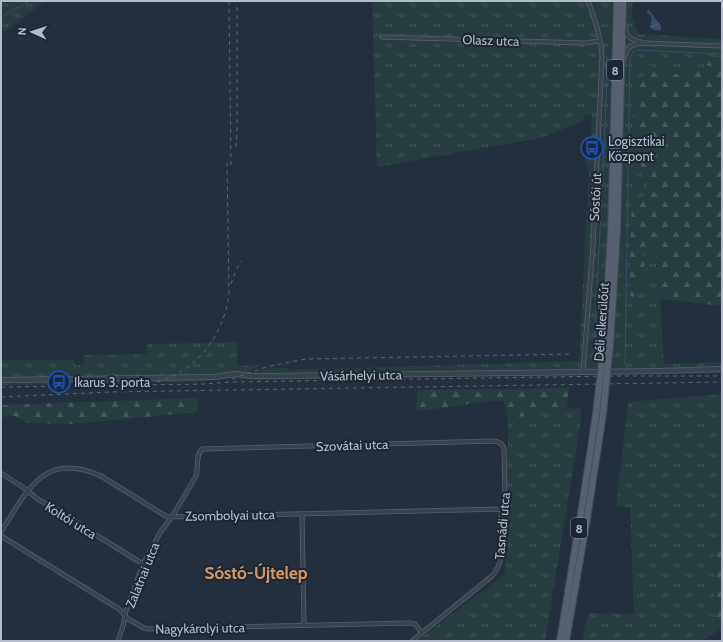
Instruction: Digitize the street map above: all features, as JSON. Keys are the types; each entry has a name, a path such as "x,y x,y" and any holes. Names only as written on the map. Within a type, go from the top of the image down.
{"main road":[{"name":"Déli elkerülőút","path":"607,344 617,1"},
{"name":"Déli elkerülőút","path":"566,641 588,512 607,344 615,288 623,1"},
{"name":"Déli elkerülőút","path":"560,641 599,414"}],"street":[{"name":"Sóstói út","path":"583,372 592,245 602,57 596,23 588,1"},
{"path":"623,1 626,32 630,38 644,43"},
{"name":"Olasz utca","path":"382,37 585,43 600,41"},
{"path":"621,83 624,56 626,50 631,46 644,43 722,46"},
{"name":"Vásárhelyi utca","path":"1,380 214,378 236,374 266,376 722,369"},
{"name":"Szovátai utca","path":"202,449 494,441 501,444"},
{"name":"Tasnádi utca","path":"412,641 495,573 500,562 501,516 505,497 504,449 501,444"},
{"name":"Zalatnai utca","path":"118,641 126,611 143,564 196,476 198,454 202,449"},
{"name":"Zsombolyai utca","path":"1,532 27,491 37,481 51,471 65,467 91,471 102,476 164,515 172,517 502,509"},
{"name":"Koltói utca","path":"1,473 39,500 60,511 96,536 143,564"},
{"path":"302,514 304,625"},
{"name":"Nagykárolyi utca","path":"1,536 119,610 125,617 137,625 148,629 409,623 415,624 422,633"}],"green space":[{"path":"1,1 45,1 1,35"},
{"path":"372,1 633,1 632,17 639,34 722,39 722,55 716,59 706,58 713,67 710,72 675,74 661,66 645,76 644,79 636,77 633,132 636,137 647,201 634,200 632,198 630,296 633,297 636,278 641,273 642,268 646,265 646,259 641,254 642,246 646,246 650,256 651,249 655,249 664,364 722,362 722,373 235,380 263,369 286,368 290,370 579,361 589,168 586,165 586,158 590,156 592,114 584,116 582,121 541,138 377,167"},
{"path":"721,55 722,306 660,299 655,249 651,249 650,257 645,255 645,246 642,246 641,254 646,259 646,265 642,268 641,272 646,274 646,279 639,281 636,279 635,295 633,297 630,296 632,197 634,200 647,200 636,137 633,132 636,77 644,79 645,76 640,71 650,65 655,69 661,66 675,74 683,74 693,70 707,73 710,72 713,67 705,65 706,58 716,59"},
{"path":"211,340 215,343 237,342 238,366 265,364 231,378 198,382 1,385 1,360 74,360 75,365 84,365 84,355 146,354 147,344 209,343"},
{"path":"569,388 567,408 508,419 504,401 490,401 427,410 417,410 417,390"},
{"path":"722,394 722,541 713,545 717,631 701,641 583,641 584,630 590,613 634,614 630,507 616,507 628,402"},
{"path":"198,398 198,412 71,424 27,423 16,416 1,417 1,405"},
{"path":"567,408 581,409 580,427 545,641 417,641 505,574 508,419"},
{"path":"722,541 722,628 717,631 713,545"}],"water":[{"path":"648,9 661,26 661,30 658,31 650,27 652,18 651,15 647,13"}],"waterway":[{"path":"1,17 30,1"},
{"path":"625,364 630,57 633,52 637,50 722,54"},
{"path":"607,56 607,74"},
{"path":"594,343 607,75 609,75"}],"railway":[{"path":"229,1 231,165"},
{"path":"236,147 237,4"},
{"path":"157,382 185,369 196,360 214,337 226,310 229,295 227,161"},
{"path":"231,284 241,261"},
{"path":"232,379 266,367 307,359 571,354"},
{"path":"1,387 612,376 722,376"},
{"path":"1,397 110,392 722,382"}],"place":[{"name":"Logisztikai Központ","path":"592,148"},
{"name":"Ikarus 3. porta","path":"59,382"}],"district":[{"name":"Sóstó-Újtelep","path":"256,573"}]}
